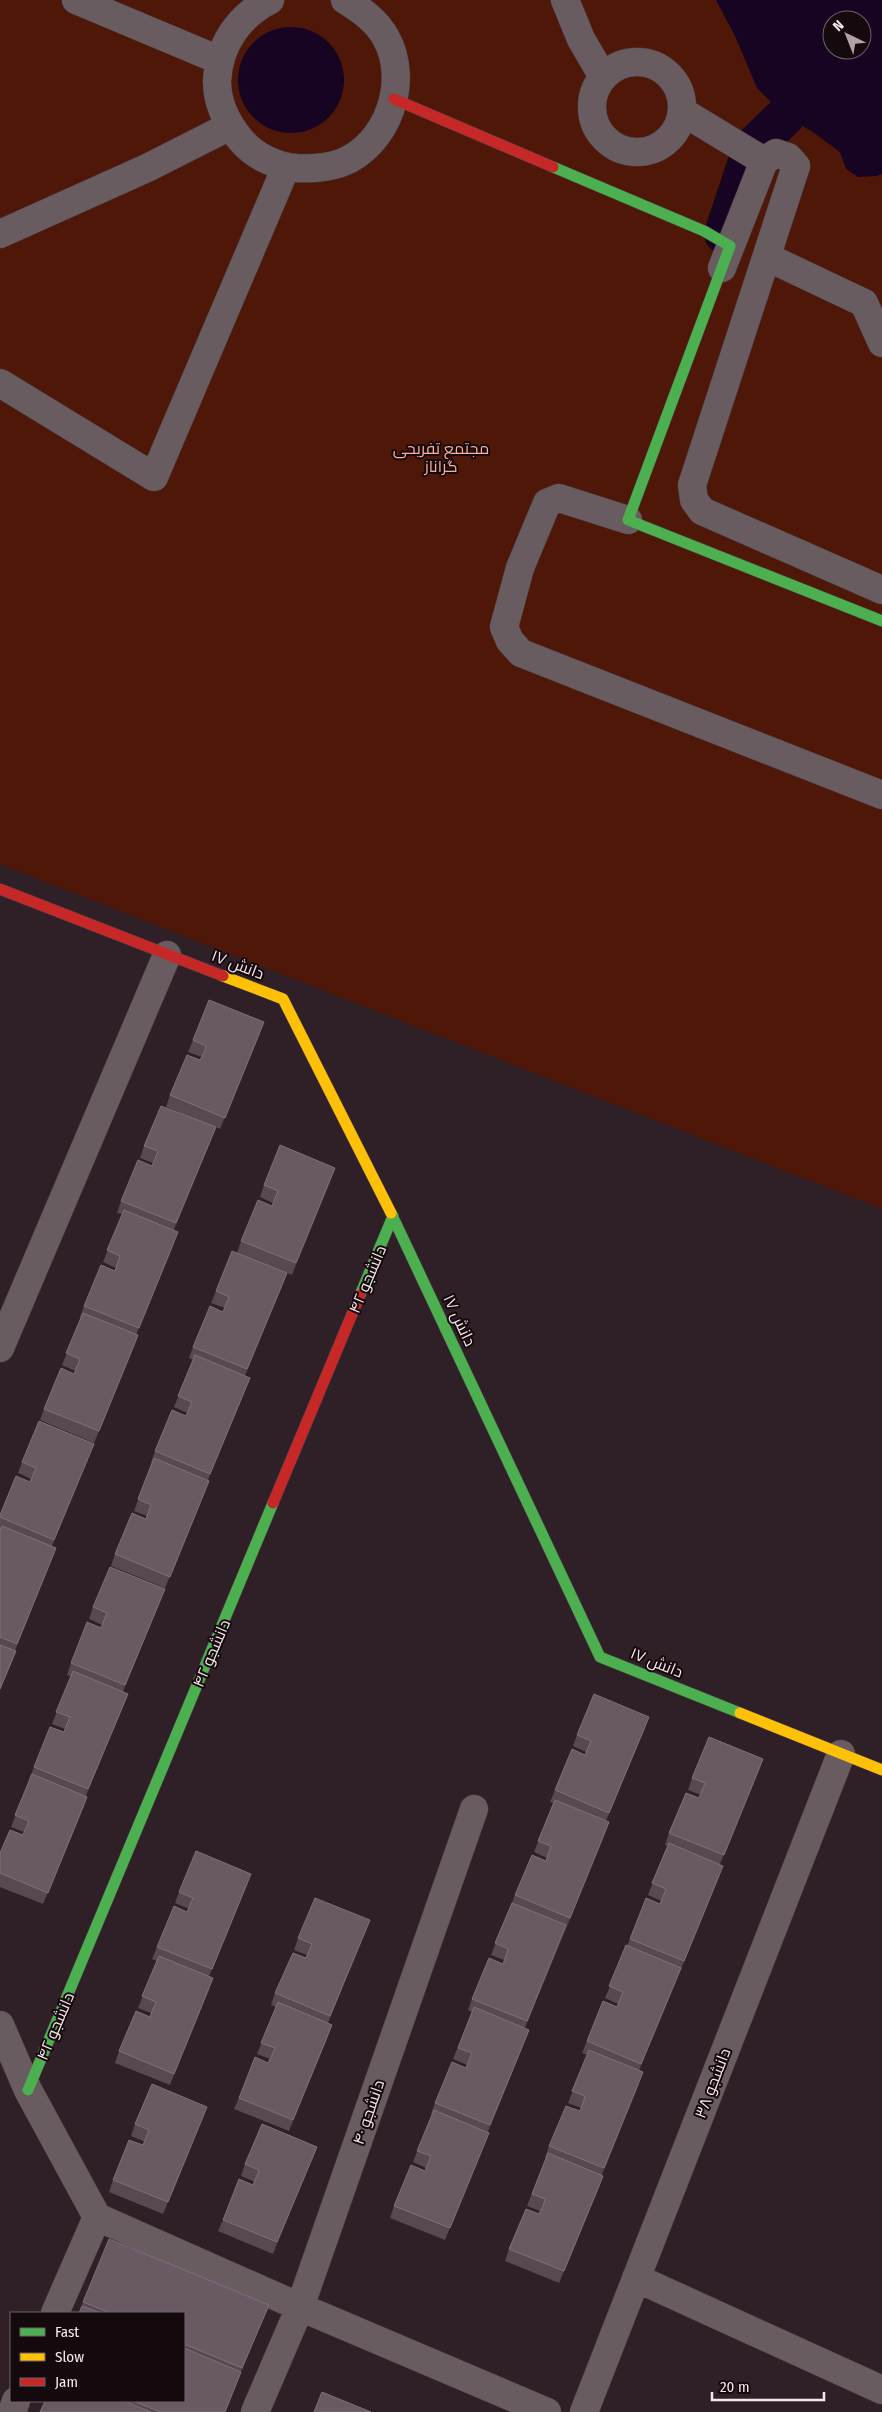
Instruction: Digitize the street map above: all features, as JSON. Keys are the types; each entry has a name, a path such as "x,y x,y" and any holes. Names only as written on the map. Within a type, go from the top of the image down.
{"street":[{"path":"76,0 220,60"},
{"path":"270,0 253,9 232,31 220,60 217,82 221,106 230,126 245,145 264,159 286,167 315,169 342,162 366,147 383,125 394,99 396,69 386,39 362,5"},
{"path":"564,0 581,38 603,77"},
{"path":"628,62 642,62 656,65 668,73 676,84 682,98 683,112 679,126 670,139 657,149 642,152 626,152 612,146 600,135 593,121 591,106 594,90 603,77 614,68 628,62"},
{"path":"394,99 704,232 730,246 720,274"},
{"path":"683,112 764,161"},
{"path":"0,234 146,168 230,126"},
{"path":"628,520 764,161 776,152 788,158 796,166 692,485 694,500 702,511 882,590"},
{"path":"0,383 154,478 286,167"},
{"path":"767,257 864,303 882,343"},
{"path":"882,622 628,520 559,498 547,502 520,568 504,627 510,642 521,653 882,795"},
{"name":"دانش ۱۷","path":"0,889 283,999 393,1216 600,1657 882,1770"},
{"path":"0,1348 167,955"},
{"name":"دانشجو ۴۲","path":"28,2090 393,1216"},
{"name":"دانشجو ۳۸","path":"584,2412 841,1754"},
{"name":"دانشجو ۴۰","path":"255,2412 300,2307 474,1809"},
{"name":"دانشجو ۴۲","path":"0,2025 28,2090 97,2217"},
{"path":"55,2312 97,2217 300,2307 547,2412"},
{"path":"636,2278 882,2390"}],"green space":[{"name":"مجتمع تفریحی گراناز","path":"0,0 882,0 882,1209 0,864"}],"shaded area":[{"path":"716,0 882,0 882,174 858,177 846,169 840,152 813,132 785,116 757,88 735,36"},
{"path":"291,27 311,31 329,42 340,60 344,80 340,100 329,118 311,129 291,133 271,129 253,118 242,100 238,80 242,60 253,42 271,31"}],"building":[{"path":"209,1000 264,1022 225,1118 170,1095 187,1055 200,1060 204,1053 206,1046 193,1040"},
{"path":"161,1106 216,1127 176,1223 121,1201 138,1160 152,1166 155,1159 158,1151 144,1146"},
{"path":"280,1145 335,1168 296,1263 241,1241 258,1200 272,1206 278,1191 264,1185"},
{"path":"124,1210 178,1232 139,1328 84,1306 101,1265 115,1271 120,1256 107,1250"},
{"path":"232,1251 287,1273 247,1369 193,1347 210,1306 223,1312 229,1297 216,1291"},
{"path":"83,1313 138,1335 99,1431 44,1409 61,1368 74,1374 80,1359 66,1353"},
{"path":"195,1355 250,1378 210,1474 155,1451 172,1410 186,1416 192,1402 178,1396"},
{"path":"39,1421 94,1444 54,1540 0,1517 16,1476 30,1482 36,1468 22,1462"},
{"path":"154,1458 209,1481 170,1577 115,1554 132,1513 146,1519 151,1505 138,1499"},
{"path":"2,1526 56,1548 17,1644 0,1637 0,1530"},
{"path":"110,1567 165,1589 125,1685 71,1663 87,1622 101,1628 107,1613 93,1607"},
{"path":"0,1645 16,1651 0,1689"},
{"path":"73,1671 128,1694 88,1789 34,1767 50,1727 64,1732 70,1717 56,1712"},
{"path":"594,1694 649,1717 609,1813 555,1790 572,1749 585,1755 591,1741 577,1735"},
{"path":"709,1737 763,1759 724,1855 669,1833 686,1793 699,1798 705,1783 692,1778"},
{"path":"32,1774 87,1797 48,1893 0,1873 0,1853 10,1830 23,1835 29,1821 15,1815"},
{"path":"555,1800 609,1822 570,1918 515,1895 532,1855 546,1861 551,1846 538,1841"},
{"path":"669,1843 723,1866 684,1961 630,1939 646,1898 660,1904 666,1889 652,1883"},
{"path":"196,1851 251,1874 212,1969 157,1947 174,1906 187,1912 193,1898 179,1892"},
{"path":"315,1898 370,1920 330,2016 275,1993 293,1953 306,1958 312,1944 298,1938"},
{"path":"512,1903 566,1925 527,2021 472,1999 489,1958 503,1964 508,1949 495,1943"},
{"path":"626,1945 681,1968 641,2064 587,2041 603,2001 617,2007 623,1992 609,1986"},
{"path":"159,1956 213,1978 174,2074 119,2051 136,2011 150,2017 156,2002 142,1996"},
{"path":"278,2002 332,2025 293,2120 239,2098 255,2057 268,2063 275,2048 261,2043"},
{"path":"474,2007 529,2030 490,2125 435,2103 452,2062 466,2068 472,2053 458,2048"},
{"path":"589,2050 643,2072 604,2168 549,2146 566,2106 580,2111 585,2096 572,2091"},
{"path":"152,2084 207,2107 168,2202 113,2180 129,2140 143,2145 149,2130 135,2124"},
{"path":"434,2110 489,2133 450,2228 394,2206 411,2165 425,2171 431,2156 417,2151"},
{"path":"262,2124 317,2147 277,2242 223,2220 239,2179 253,2185 259,2170 245,2164"},
{"path":"548,2153 603,2176 564,2271 509,2249 526,2209 539,2214 543,2206 545,2199 532,2194"},
{"path":"109,2239 269,2305 242,2368 185,2344 185,2312 108,2312 83,2302"},
{"path":"82,2306 98,2312 79,2312"},
{"path":"185,2348 241,2372 225,2412 160,2412 135,2402 185,2402"},
{"path":"322,2392 371,2412 314,2412"},
{"path":"45,2402 126,2402 151,2412 40,2412"}],"waterway":[{"path":"724,234 753,147 785,116"}],"traffic: fast":[{"path":"553,167 704,231 730,246 628,520 882,621"},
{"path":"391,1213 600,1657 740,1713"},
{"path":"360,1295 393,1216"},
{"path":"28,2090 273,1503"}],"traffic: slow":[{"path":"223,976 283,999 391,1213"},
{"path":"740,1713 882,1770"}],"traffic: jam":[{"path":"394,99 553,167"},
{"path":"0,889 223,976"},
{"path":"273,1503 360,1295"}]}
